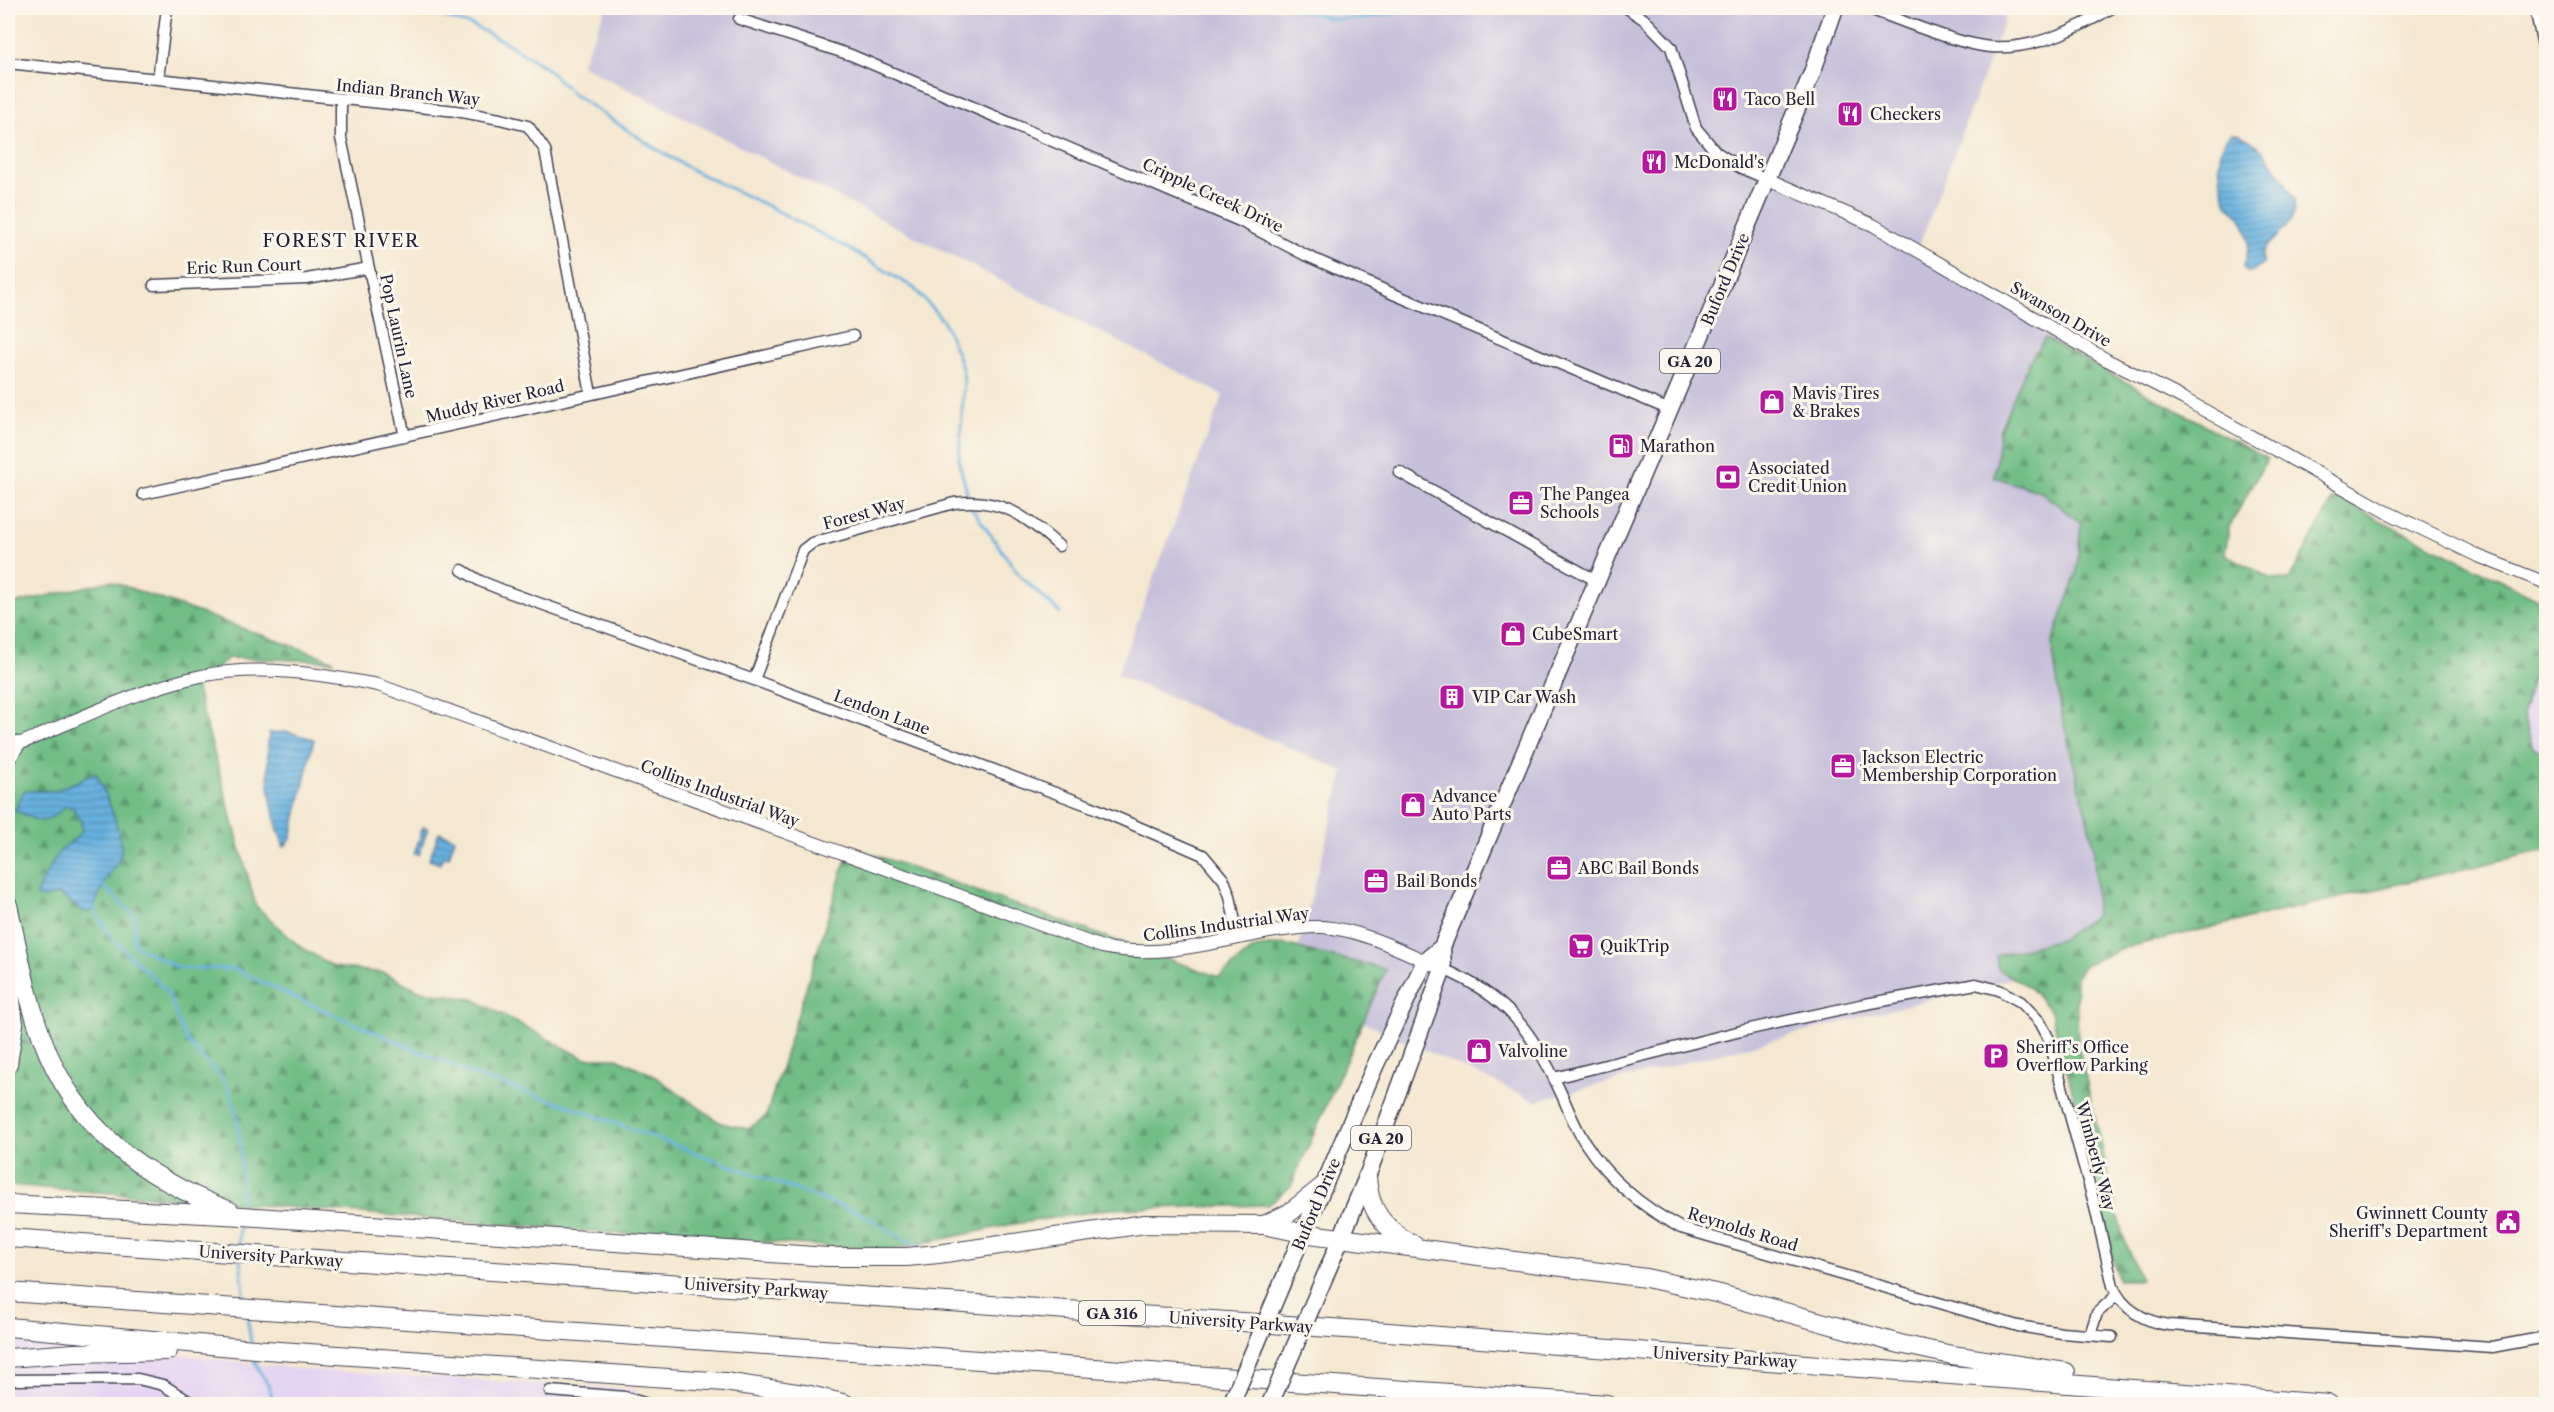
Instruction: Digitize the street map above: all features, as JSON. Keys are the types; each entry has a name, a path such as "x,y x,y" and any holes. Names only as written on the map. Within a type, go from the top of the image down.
{"highway":[{"name":"Buford Drive","path":"1270,1404 1366,1177 1443,969 1442,947 1812,73 1836,8"},
{"path":"8,905 32,1010 42,1040 60,1077 86,1116 111,1142 145,1170 187,1192 243,1216"},
{"name":"Buford Drive","path":"1231,1404 1302,1233 1425,961 1442,947"},
{"path":"8,977 14,1024 8,1064"},
{"path":"1366,1177 1370,1200 1382,1223 1402,1239 1421,1249"},
{"path":"1264,1225 1289,1213 1323,1186"},
{"path":"8,1204 243,1216 867,1258 970,1251 1145,1224 1264,1225 1302,1233 1646,1278 1720,1294 1846,1331 1952,1355 2217,1394"},
{"name":"University Parkway","path":"8,1238 1375,1330 2329,1404"},
{"path":"8,1292 1606,1404"},
{"path":"8,1327 266,1350 725,1382 810,1395 846,1404"},
{"path":"8,1358 102,1352 266,1350"}],"street":[{"path":"158,80 167,8"},
{"name":"Swanson Drive","path":"1627,8 1645,20 1671,46 1696,128 1716,152 1741,168 1867,222 2108,360 2184,399 2387,512 2469,552 2547,584"},
{"path":"1867,8 1934,31 1988,46 2003,47 2032,43 2080,27 2112,8"},
{"path":"2535,8 2547,60"},
{"name":"Cripple Creek Drive","path":"739,19 851,55 1242,222 1296,250 1391,293 1670,410"},
{"name":"Indian Branch Way","path":"8,63 456,111 528,126 545,150 591,394"},
{"name":"Pop Laurin Lane","path":"341,100 341,138 405,437"},
{"name":"Eric Run Court","path":"154,285 307,279 369,268"},
{"name":"Muddy River Road","path":"143,494 852,336"},
{"path":"1399,472 1597,581"},
{"name":"Forest Way","path":"754,680 803,550 812,543 954,503 969,501 1003,507 1030,520 1059,546"},
{"name":"Lendon Lane","path":"462,570 480,581 505,591 754,680 1090,806 1203,855 1224,880 1230,896 1238,938"},
{"name":"Collins Industrial Way","path":"10,750 135,695 202,676 249,671 318,674 378,686 1101,947 1148,953 1192,948 1293,928 1324,927 1354,934 1443,969"},
{"name":"Reynolds Road","path":"1443,969 1485,991 1512,1012 1535,1041 1585,1143 1609,1175 1644,1205 1681,1228 2018,1326 2112,1337"},
{"name":"Wimberly Way","path":"1554,1078 1741,1031 1860,1005 1976,984 1999,990 2032,1011 2049,1039 2117,1295"},
{"path":"2090,1335 2097,1313 2117,1295 2138,1315 2149,1321 2169,1325 2492,1347 2547,1337"},
{"path":"8,1380 138,1379 163,1385 193,1404"},
{"path":"550,1391 625,1396 647,1404"}],"shaded area":[{"path":"606,8 2009,8 1919,246 2061,330 2005,454 2107,507 2117,951 1536,1101 1284,986 1291,976 1344,771 1117,675 1223,395 581,65"},
{"path":"2538,599 2546,602 2546,753 2533,748 2523,714 2542,639"},
{"path":"8,1334 298,1369 636,1390 640,1404 8,1404"}],"green space":[{"path":"2045,338 2267,459 2229,527 2225,554 2270,578 2289,580 2334,497 2538,599 2542,639 2523,714 2533,748 2546,753 2546,850 2127,947 2084,965 2076,977 2078,1045 2122,1233 2141,1280 2118,1280 2051,1012 2029,987 1998,969 1996,956 2061,939 2096,915 2094,847 2062,716 2052,644 2077,571 2081,523 2041,492 1994,477 2000,429 2029,362"},
{"path":"110,581 335,661 228,658 196,687 256,906 299,946 334,967 384,973 421,991 473,999 584,1058 617,1058 651,1074 721,1123 748,1129 766,1116 850,846 1219,977 1254,948 1285,944 1386,969 1291,1186 1268,1205 1110,1209 1008,1225 892,1250 624,1234 8,1185 8,605"}],"water":[{"path":"2231,133 2242,136 2261,149 2295,199 2294,214 2290,221 2264,249 2263,264 2253,272 2247,272 2243,267 2248,251 2245,226 2236,212 2229,207 2220,179 2222,149"},
{"path":"287,732 314,739 291,839 284,847 272,806 268,777 268,747 269,733"},
{"path":"96,773 114,816 121,850 119,861 108,875 91,912 83,911 59,894 45,898 36,896 60,851 77,837 82,829 72,807 66,806 52,817 42,821 15,810 24,791 55,791"},
{"path":"423,827 428,828 419,855 414,854"},
{"path":"439,832 455,838 449,857 443,856 440,864 429,860"}],"waterway":[{"path":"414,8 474,26 505,42 545,67 573,94 653,147 694,171 770,207 853,251 914,288 944,322 961,364 964,379 959,462 971,507 1020,576 1060,613"},
{"path":"1291,8 1334,19 1364,19 1416,8"},
{"path":"8,559 13,603 8,608"},
{"path":"8,672 11,684"},
{"path":"104,886 135,917 134,945 179,968 235,969 291,996 479,1077 566,1105 859,1213 922,1249"},
{"path":"94,906 99,918 114,939 166,991 186,1039 216,1071 231,1095 240,1144 240,1209"},
{"path":"2544,906 2546,910"},
{"path":"239,1221 239,1247"},
{"path":"240,1260 245,1301"},
{"path":"247,1316 251,1343"},
{"path":"253,1355 268,1384 272,1404"}],"place":[{"name":"Taco Bell","path":"1725,99"},
{"name":"Checkers","path":"1850,114"},
{"name":"McDonald's","path":"1654,162"},
{"name":"Mavis Tires & Brakes","path":"1772,402"},
{"name":"Marathon","path":"1621,446"},
{"name":"Associated Credit Union","path":"1728,477"},
{"name":"The Pangea Schools","path":"1521,503"},
{"name":"CubeSmart","path":"1513,634"},
{"name":"VIP Car Wash","path":"1452,697"},
{"name":"Jackson Electric Membership Corporation","path":"1843,766"},
{"name":"Advance Auto Parts","path":"1413,805"},
{"name":"ABC Bail Bonds","path":"1559,868"},
{"name":"Bail Bonds","path":"1376,881"},
{"name":"QuikTrip","path":"1581,946"},
{"name":"Valvoline","path":"1479,1051"},
{"name":"Sheriff's Office Overflow Parking","path":"1996,1056"},
{"name":"Gwinnett County Sheriff's Department","path":"2508,1222"}],"district":[{"name":"FOREST RIVER","path":"341,241"}]}
